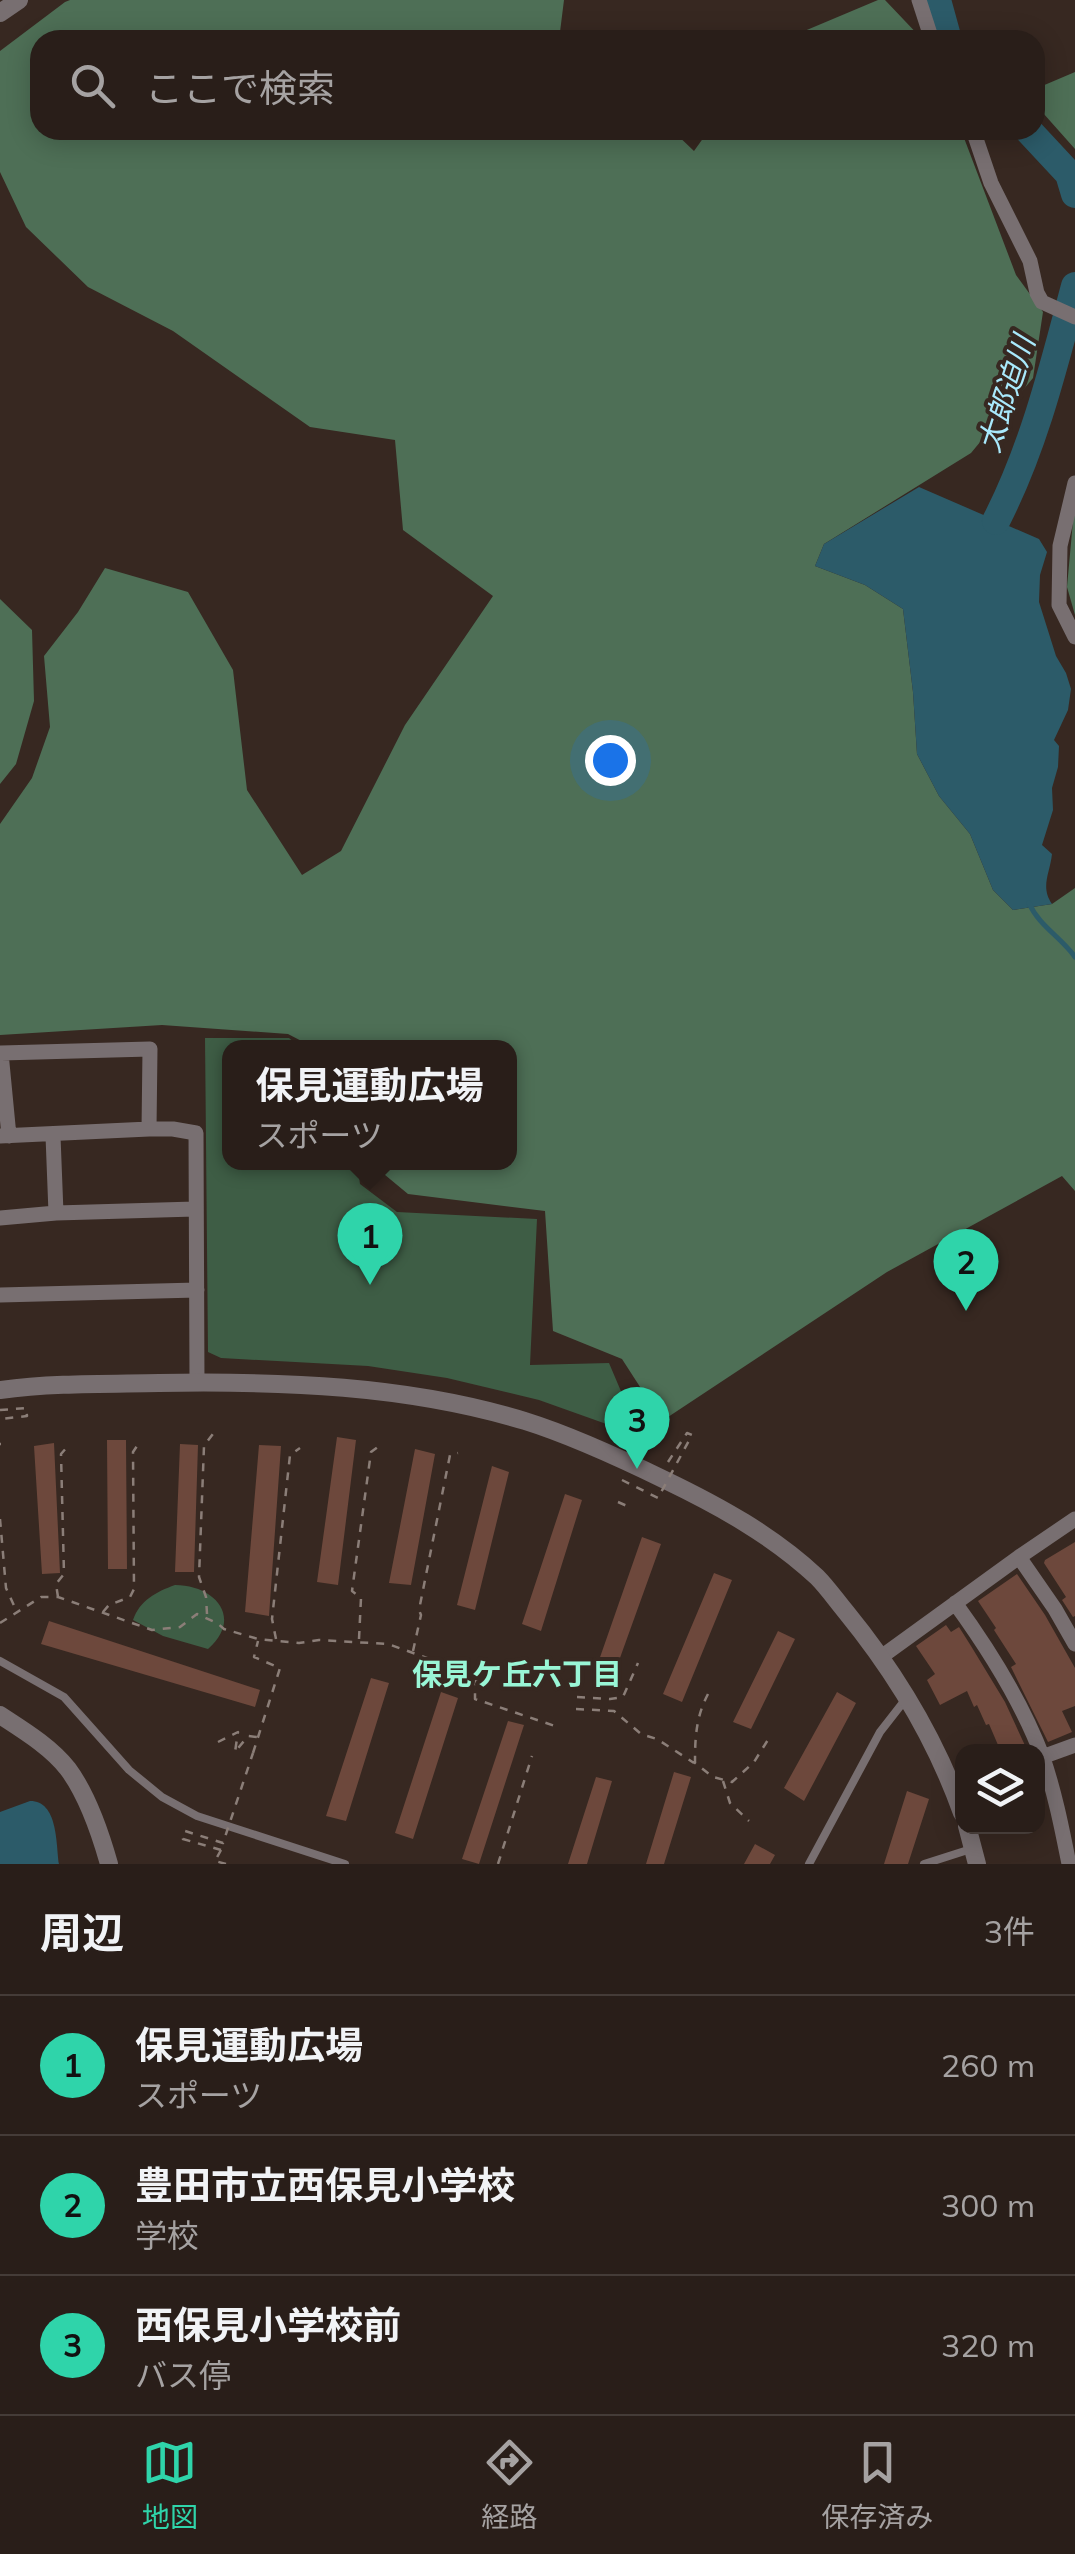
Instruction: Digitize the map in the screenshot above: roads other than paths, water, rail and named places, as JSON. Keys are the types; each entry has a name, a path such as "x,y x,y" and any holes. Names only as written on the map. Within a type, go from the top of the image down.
{"street":[{"path":"0,13 19,0"},
{"path":"918,0 928,30"},
{"path":"976,140 991,183 1030,260 1036,292 1042,302 1075,317"},
{"path":"1075,483 1060,546 1059,605 1075,637"},
{"path":"149,1129 150,1049 1,1052 4,1136 149,1129 196,1133 197,1382"},
{"path":"53,1136 56,1213"},
{"path":"0,1218 195,1209"},
{"path":"0,1295 197,1290"},
{"path":"0,1390 197,1382 325,1386 417,1396 526,1421 615,1456 706,1499 759,1531 818,1578 881,1657 907,1698 948,1773 971,1835"},
{"path":"881,1657 1075,1519"},
{"path":"1019,1557 1075,1644"},
{"path":"955,1603 1006,1678 1036,1744"},
{"path":"0,1715 33,1737 68,1769 91,1811 108,1864"},
{"path":"1045,1756 1075,1745"},
{"path":"1045,1767 1070,1864"},
{"path":"1045,1807 1056,1803"}],"lane":[{"path":"0,1661 64,1698 128,1770 162,1796 196,1816 344,1864"},
{"path":"809,1864 880,1732 907,1698"},
{"path":"924,1864 971,1835"}],"water":[{"path":"919,487 1039,539 1047,552 1040,575 1039,602 1071,689 1068,710 1054,740 1059,746 1058,767 1052,788 1053,810 1042,845 1052,854 1046,886 1052,904 1013,910 993,890 970,834 939,796 917,754 903,609 865,585 815,566 824,544"},
{"path":"30,1801 39,1803 51,1815 59,1864 0,1864 0,1812"}],"waterway":[{"name":"太郎迫川","path":"937,0 945,30"},
{"name":"太郎迫川","path":"1037,140 1069,174 1075,194"},
{"name":"太郎迫川","path":"996,521 1032,435 1075,286"},
{"path":"1029,903 1075,957"}],"place":[{"name":"保見運動広場","path":"370,1285"},
{"name":"豊田市立西保見小学校","path":"966,1311"},
{"name":"西保見小学校前","path":"637,1469"}],"district":[{"name":"保見ケ丘六丁目","path":"517,1675"}]}
